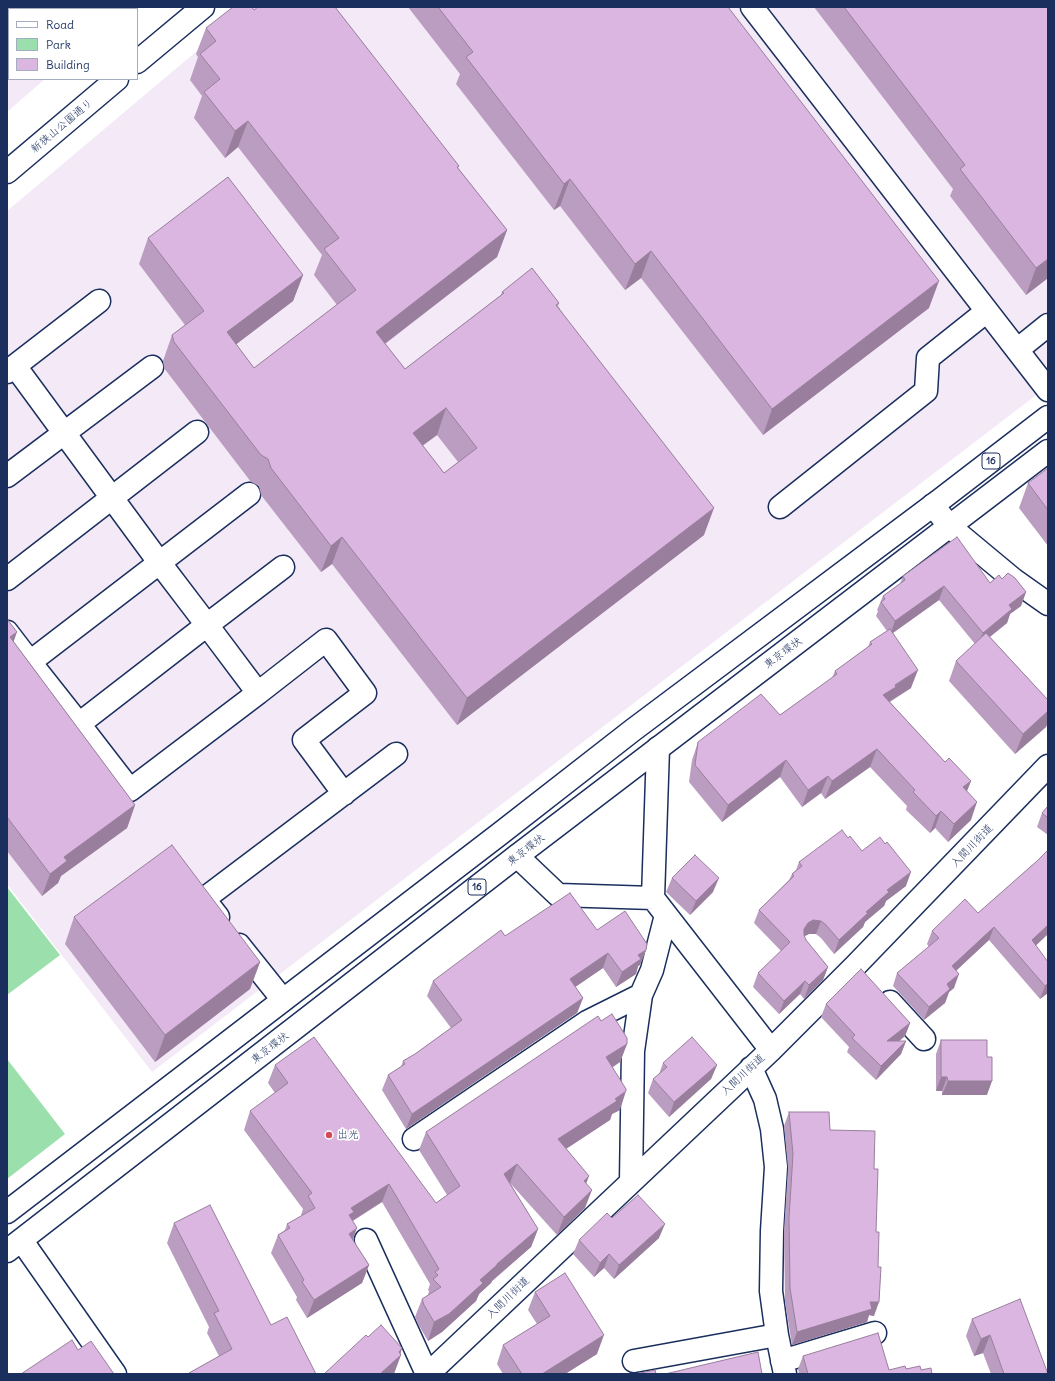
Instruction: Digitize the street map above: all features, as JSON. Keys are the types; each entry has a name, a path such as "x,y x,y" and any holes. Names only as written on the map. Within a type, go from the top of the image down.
{"main road":[{"path":"138,61 203,7"},
{"path":"752,7 1048,390"},
{"name":"新狭山公園通り","path":"7,172 116,80"},
{"path":"99,301 11,369 64,433 258,693"},
{"path":"780,507 926,391 928,358 987,311"},
{"path":"1017,350 1048,325"},
{"path":"7,476 152,367"},
{"name":"16","path":"7,1212 482,848 633,730 933,505 1048,416"},
{"path":"7,579 197,432"},
{"name":"東京環状","path":"14,1246 517,856 1048,451"},
{"path":"30,662 248,494"},
{"path":"933,505 949,526 1014,580 1048,604"},
{"path":"79,724 283,567"},
{"path":"7,632 130,790 326,640 366,693 304,740 344,794"},
{"path":"658,748 653,898 771,1050"},
{"path":"283,1000 204,899 396,754"},
{"name":"入間川街道","path":"427,1374 750,1068 771,1050 840,981 867,977 1048,766"},
{"path":"517,856 558,896 653,898"},
{"path":"631,1181 633,1051 641,995 652,970 666,915"},
{"path":"825,964 840,981"},
{"path":"867,977 924,1039"},
{"path":"414,1139 587,1022 641,995"},
{"path":"750,1068 765,1099 772,1129 776,1167 772,1231 771,1285 777,1335 784,1367 875,1332"},
{"path":"366,1240 427,1374"},
{"path":"14,1246 115,1374"},
{"path":"634,1361 777,1335"}],"shaded area":[{"path":"7,7 130,7 8,8 8,80 44,80 7,112"},
{"path":"249,7 1048,7 1048,386 152,1072 7,884 7,211"}],"green space":[{"path":"7,887 60,955 7,995"},
{"path":"7,1059 65,1134 7,1179"}],"building":[{"path":"233,7 252,7 254,10 258,7 335,7 507,230 376,332 405,369 504,293 502,292 532,268 559,303 556,305 714,508 467,698 342,537 331,546 271,468 268,459 261,455 174,342 172,335 204,311 148,238 228,177 303,275 227,332 254,368 356,290 324,249 339,238 248,121 235,131 204,92 220,79 200,54 216,41 206,28","holes":["446,408 477,448 444,473 413,433"]},
{"path":"438,7 728,7 939,281 772,409 651,251 635,264 570,179 564,184 466,57 473,52"},
{"path":"844,7 1048,7 1048,259 1036,268 960,169 965,165"},
{"path":"1048,468 1048,510 1028,483"},
{"path":"957,537 990,583 999,575 1002,579 1008,573 1015,578 1026,592 1009,605 1012,609 983,633 944,586 895,621 881,602 885,599 883,596 905,580 903,576"},
{"path":"7,619 17,632 10,637 135,805 64,857 67,861 50,874 7,817"},
{"path":"890,629 918,670 883,695 945,762 949,758 971,781 963,787 977,802 954,824 941,811 936,816 913,792 915,790 877,749 832,781 828,776 808,790 786,760 728,805 695,765 698,742 761,694 780,715 837,674 835,671 872,644 870,642"},
{"path":"986,633 1048,700 1048,711 1023,734 956,661"},
{"path":"1048,806 1048,818 1042,813"},
{"path":"842,830 848,838 850,836 862,851 880,837 885,844 887,842 911,872 887,890 889,892 866,912 868,913 839,940 821,921 813,920 808,923 804,929 806,940 828,967 809,985 805,981 784,1001 758,973 790,942 759,910 794,876 792,874 802,866 799,862"},
{"path":"172,845 260,962 165,1035 74,917"},
{"path":"1048,850 1048,925 1032,940 1048,962 1048,983 1045,986 994,927 952,966 959,974 947,984 950,989 929,1007 897,973 939,938 932,931 965,899 978,913"},
{"path":"695,855 719,878 696,901 672,878"},
{"path":"570,893 597,930 625,911 647,944 646,950 638,955 641,959 622,972 608,953 570,979 583,998 412,1114 388,1075 405,1064 403,1061 462,1020 433,981 501,930 505,936"},
{"path":"861,969 910,1023 887,1041 906,1041 881,1066 852,1038 855,1035 826,1004"},
{"path":"612,1014 627,1038 627,1044 606,1057 626,1091 615,1099 617,1101 558,1139 589,1176 584,1181 592,1190 564,1217 517,1164 504,1174 538,1229 480,1280 483,1283 449,1314 434,1322 422,1299 441,1287 433,1279 438,1275 435,1272 439,1269 389,1184 351,1208 354,1212 349,1215 357,1228 349,1234 369,1265 314,1300 302,1282 304,1280 278,1235 290,1228 287,1224 315,1208 308,1196 312,1193 250,1111 288,1083 275,1065 314,1037 436,1203 460,1186 426,1132 598,1016 601,1021"},
{"path":"692,1037 717,1065 674,1102 653,1079 667,1067 663,1063"},
{"path":"941,1040 987,1040 987,1057 992,1057 992,1081 948,1081 947,1077 941,1077"},
{"path":"789,1112 829,1112 830,1130 875,1131 874,1169 878,1169 876,1232 879,1232 878,1267 881,1267 879,1302 870,1302 872,1309 797,1332 790,1288 789,1218 793,1154"},
{"path":"638,1195 665,1224 619,1265 609,1254 600,1263 579,1240 607,1213 612,1218"},
{"path":"210,1205 271,1325 287,1317 316,1374 189,1373 232,1349 214,1313 219,1311 174,1223"},
{"path":"565,1273 604,1335 542,1374 522,1374 503,1345 550,1316 535,1292"},
{"path":"1020,1299 1048,1374 1004,1374 990,1335 981,1339 972,1319"},
{"path":"381,1325 402,1348 399,1352 401,1355 380,1374 324,1374 366,1335 368,1337"},
{"path":"878,1333 889,1370 905,1366 906,1369 920,1366 921,1370 931,1368 932,1374 808,1374 803,1356"},
{"path":"72,1340 78,1350 91,1341 114,1374 21,1374"},
{"path":"758,1352 762,1374 665,1374"},
{"path":"655,1370 656,1374 635,1374"}],"place":[{"name":"出光","path":"329,1135"}]}
